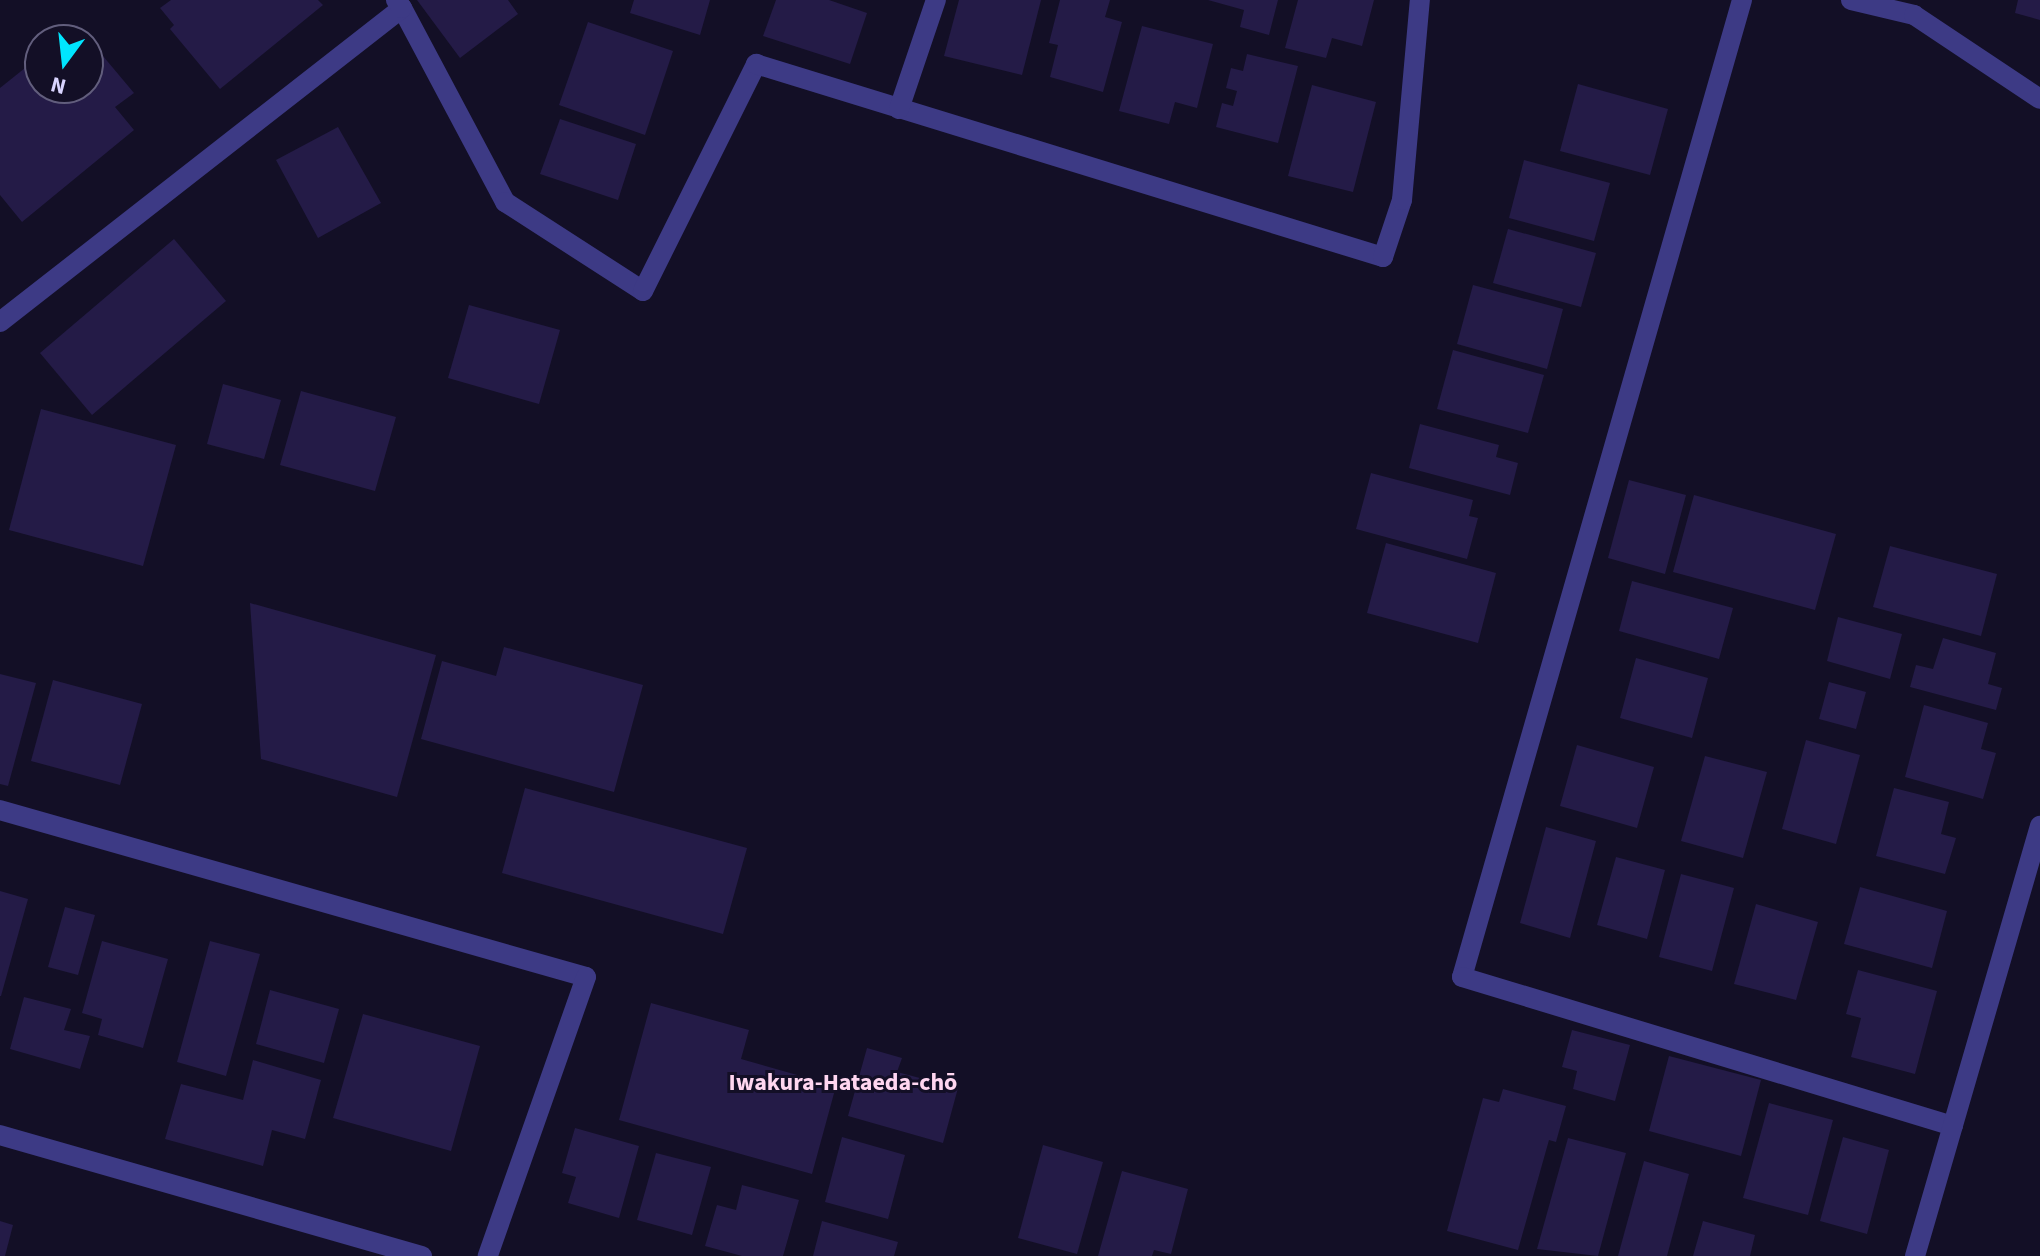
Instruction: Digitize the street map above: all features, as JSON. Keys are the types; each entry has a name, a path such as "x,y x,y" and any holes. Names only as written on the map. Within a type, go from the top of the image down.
{"street":[{"path":"899,109 936,0"},
{"path":"0,322 399,4 505,202 643,291 756,64 1383,257 1402,200 1420,0"},
{"path":"1742,0 1462,977 1953,1126"},
{"path":"1851,0 1914,15 2040,99"},
{"path":"0,810 586,977 488,1256"},
{"path":"1915,1256 2040,826"},
{"path":"0,1135 422,1256"}],"building":[{"path":"171,0 318,0 323,5 220,89 170,29 174,25 160,8"},
{"path":"417,0 508,0 518,14 460,58"},
{"path":"634,0 710,0 700,35 630,13"},
{"path":"776,0 829,0 867,13 850,64 763,36"},
{"path":"959,0 1041,0 1022,75 944,56"},
{"path":"1060,0 1110,0 1105,17 1122,22 1103,92 1050,77 1058,45 1049,43"},
{"path":"1208,0 1278,0 1269,35 1240,27 1244,10"},
{"path":"1298,0 1374,0 1362,46 1332,38 1326,58 1285,48"},
{"path":"2018,0 2040,0 2040,20 2015,13"},
{"path":"588,22 673,51 645,135 559,105"},
{"path":"1142,26 1213,44 1197,108 1175,102 1169,124 1119,111"},
{"path":"1247,54 1298,66 1278,143 1216,127 1222,103 1233,106 1237,91 1226,88 1231,68 1243,71"},
{"path":"104,57 134,93 115,107 134,130 22,222 0,195 0,88 24,69 24,104 104,104"},
{"path":"1578,84 1668,109 1650,175 1560,151"},
{"path":"1312,85 1376,102 1353,192 1288,176"},
{"path":"560,119 636,144 618,200 540,174"},
{"path":"338,127 381,203 318,238 276,160"},
{"path":"1524,160 1610,183 1594,241 1509,218"},
{"path":"1508,229 1596,253 1581,307 1493,283"},
{"path":"174,239 226,301 92,415 40,353"},
{"path":"1473,285 1563,309 1547,369 1457,344"},
{"path":"469,305 560,330 539,404 448,378"},
{"path":"1453,350 1544,375 1528,433 1437,409"},
{"path":"223,384 281,400 264,459 207,444"},
{"path":"301,391 396,417 375,491 280,465"},
{"path":"41,409 176,445 143,566 9,530"},
{"path":"1420,424 1499,445 1496,457 1518,463 1510,495 1409,468"},
{"path":"1371,473 1473,500 1469,516 1478,518 1467,559 1356,529"},
{"path":"1629,480 1686,495 1665,574 1608,558"},
{"path":"1694,495 1836,534 1815,610 1673,572"},
{"path":"1386,543 1496,573 1478,643 1367,613"},
{"path":"1890,546 1997,574 1981,636 1873,607"},
{"path":"1632,581 1733,608 1719,659 1619,631"},
{"path":"250,603 436,655 397,797 261,759"},
{"path":"1838,617 1902,634 1890,679 1827,661"},
{"path":"1943,638 1996,653 1988,684 2002,688 1996,710 1910,687 1916,665 1933,669"},
{"path":"504,647 643,685 614,792 421,739 442,661 496,676"},
{"path":"1636,658 1708,678 1692,738 1620,718"},
{"path":"0,674 36,683 8,786 0,784"},
{"path":"53,680 142,704 120,785 31,761"},
{"path":"1829,682 1866,692 1856,729 1819,719"},
{"path":"1924,705 1988,723 1981,749 1996,753 1983,799 1905,777"},
{"path":"1806,740 1860,755 1836,844 1782,829"},
{"path":"1577,745 1654,767 1637,828 1560,806"},
{"path":"1705,756 1767,772 1743,858 1681,841"},
{"path":"525,788 747,848 723,934 502,873"},
{"path":"1894,788 1949,802 1941,834 1956,838 1945,874 1876,856"},
{"path":"1546,827 1596,841 1570,938 1520,923"},
{"path":"1616,857 1665,870 1647,939 1597,925"},
{"path":"1681,874 1734,888 1712,971 1659,957"},
{"path":"1860,887 1947,911 1932,968 1844,944"},
{"path":"0,891 28,899 1,996 0,996"},
{"path":"1756,904 1818,922 1796,1000 1734,984"},
{"path":"65,907 95,915 78,975 48,967"},
{"path":"102,941 168,959 143,1048 98,1035 102,1019 82,1013"},
{"path":"210,941 260,954 226,1076 177,1062"},
{"path":"1858,970 1937,991 1915,1074 1851,1057 1861,1018 1846,1014"},
{"path":"270,990 339,1009 324,1063 256,1044"},
{"path":"24,997 71,1009 64,1030 90,1036 80,1069 10,1049"},
{"path":"651,1003 749,1030 741,1059 836,1086 812,1174 619,1120"},
{"path":"363,1014 480,1046 451,1151 333,1118"},
{"path":"1572,1030 1630,1045 1615,1101 1573,1089 1577,1071 1562,1067"},
{"path":"867,1048 902,1058 897,1072 958,1088 943,1143 848,1116"},
{"path":"1669,1056 1761,1080 1741,1156 1649,1131"},
{"path":"253,1060 321,1080 305,1139 272,1130 263,1166 165,1139 181,1084 243,1100"},
{"path":"1503,1089 1566,1106 1556,1142 1549,1140 1518,1250 1447,1231 1483,1098 1499,1102"},
{"path":"1769,1103 1833,1120 1808,1215 1743,1198"},
{"path":"575,1128 639,1146 619,1218 568,1203 576,1177 562,1173"},
{"path":"842,1137 905,1155 888,1219 825,1202"},
{"path":"1843,1137 1889,1150 1867,1234 1820,1221"},
{"path":"1568,1138 1626,1153 1598,1256 1537,1249"},
{"path":"1043,1145 1103,1162 1077,1254 1018,1238"},
{"path":"656,1153 711,1167 692,1235 637,1220"},
{"path":"1644,1161 1689,1174 1667,1256 1618,1256"},
{"path":"1122,1171 1188,1189 1171,1254 1154,1250 1152,1256 1098,1256"},
{"path":"742,1185 799,1200 783,1256 742,1256 705,1246 717,1205 736,1210"},
{"path":"0,1221 13,1225 5,1256 0,1256"},
{"path":"822,1221 898,1242 894,1256 813,1256"},
{"path":"1703,1221 1755,1235 1750,1256 1693,1256"}],"district":[{"name":"Iwakura-Hataeda-chō","path":"843,1083"}]}
